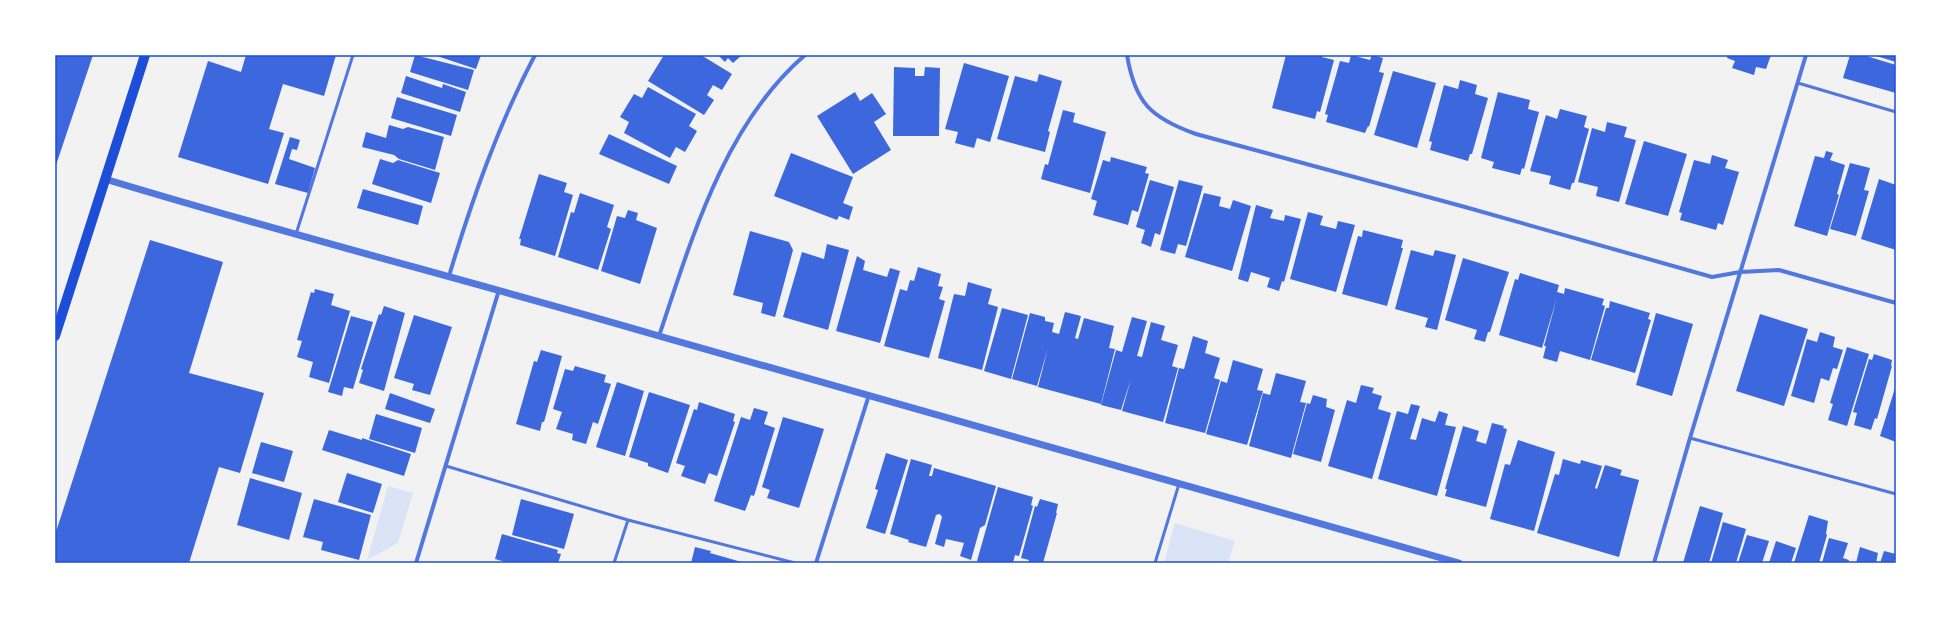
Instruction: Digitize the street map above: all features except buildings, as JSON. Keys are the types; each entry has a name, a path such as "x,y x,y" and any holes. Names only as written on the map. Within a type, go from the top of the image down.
{"main road":[{"path":"55,336 145,55"}],"street":[{"path":"449,276 467,218 499,131 516,90 535,55"},
{"path":"659,336 695,229 715,183 737,140 765,99 790,68 805,55"},
{"path":"1127,55 1130,72 1136,91 1148,107 1159,118 1174,126 1196,134 1465,207 1712,277 1740,272 1778,270 1896,303"},
{"path":"1654,563 1690,438 1806,55"},
{"path":"106,179 296,236 499,290 1459,563"},
{"path":"416,563 499,290"},
{"path":"816,563 869,395"}],"lane":[{"path":"296,236 353,55"},
{"path":"1798,83 1896,112"},
{"path":"1690,438 1896,494"},
{"path":"446,466 628,520 795,563"},
{"path":"1155,563 1179,484"},
{"path":"614,563 628,520"}],"shaded area":[{"path":"388,486 413,493 398,543 367,560"},
{"path":"1175,523 1235,541 1228,563 1164,563"}]}
